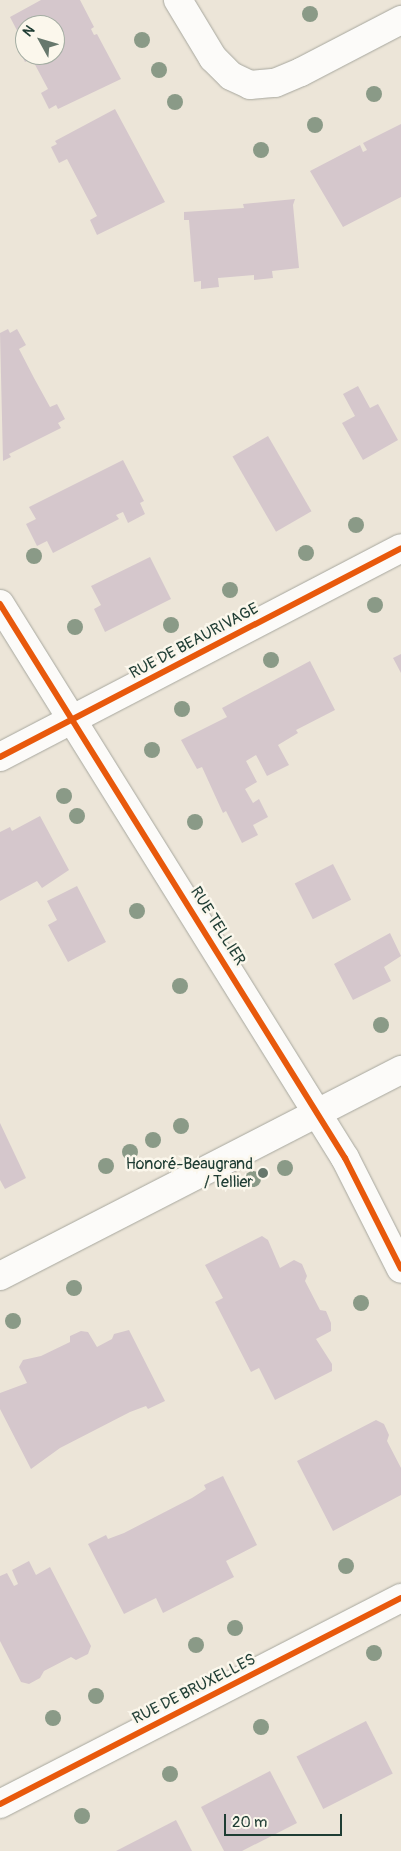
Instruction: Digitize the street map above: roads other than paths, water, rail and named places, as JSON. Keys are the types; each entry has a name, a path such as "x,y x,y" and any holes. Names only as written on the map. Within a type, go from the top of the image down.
{"street":[{"path":"178,0 213,58 231,76 250,85 275,82 301,72 401,20"},
{"name":"RUE DE BEAURIVAGE","path":"0,757 401,548"},
{"name":"RUE TELLIER","path":"0,604 74,719 345,1158 401,1269"},
{"path":"0,1276 401,1070"},
{"name":"RUE DE BRUXELLES","path":"0,1804 401,1598"}],"place":[{"name":"Honoré-Beaugrand / Tellier","path":"263,1173"}]}
